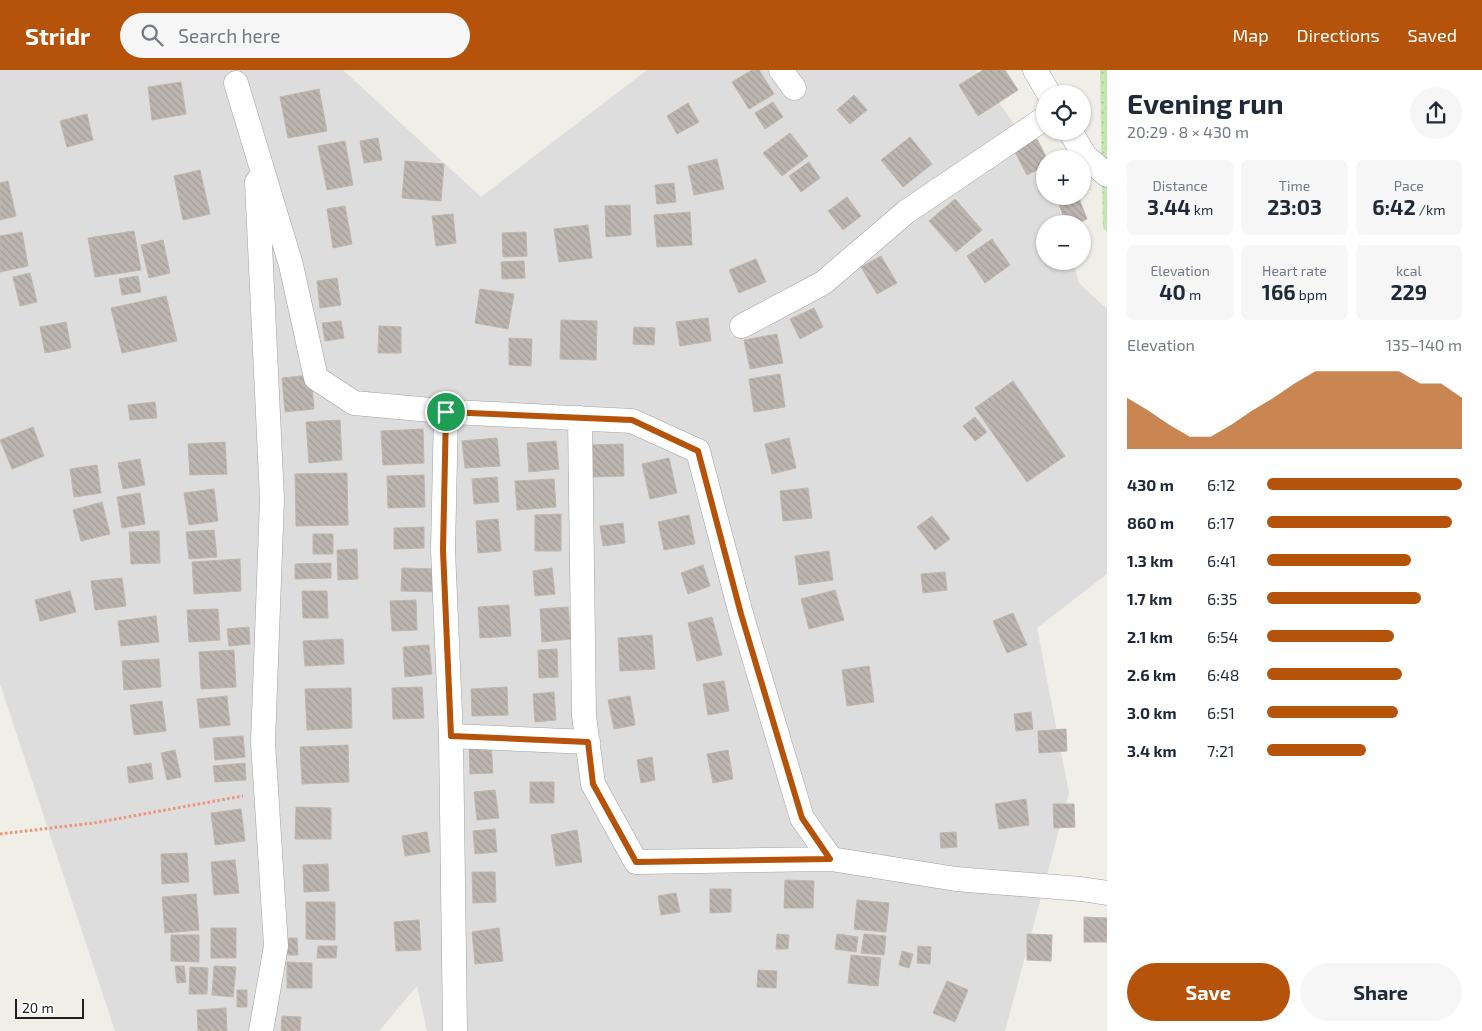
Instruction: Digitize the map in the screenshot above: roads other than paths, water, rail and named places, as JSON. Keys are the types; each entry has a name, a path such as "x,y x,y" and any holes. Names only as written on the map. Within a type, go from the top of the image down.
{"street":[{"path":"1035,70 1044,85"},
{"path":"235,77 291,265 316,378 354,403 446,412 632,420 698,451 741,614 802,818 830,859"},
{"path":"235,77 257,182 272,499 263,742 276,946 261,1031"},
{"path":"742,326 823,283 906,212 1036,124"},
{"path":"1075,140 1085,156 1107,175"},
{"path":"446,412 443,550 451,736 455,1031"},
{"path":"580,418 584,716 593,784 636,862 830,859 956,879 1081,889 1107,893"},
{"path":"451,736 588,742"}]}
